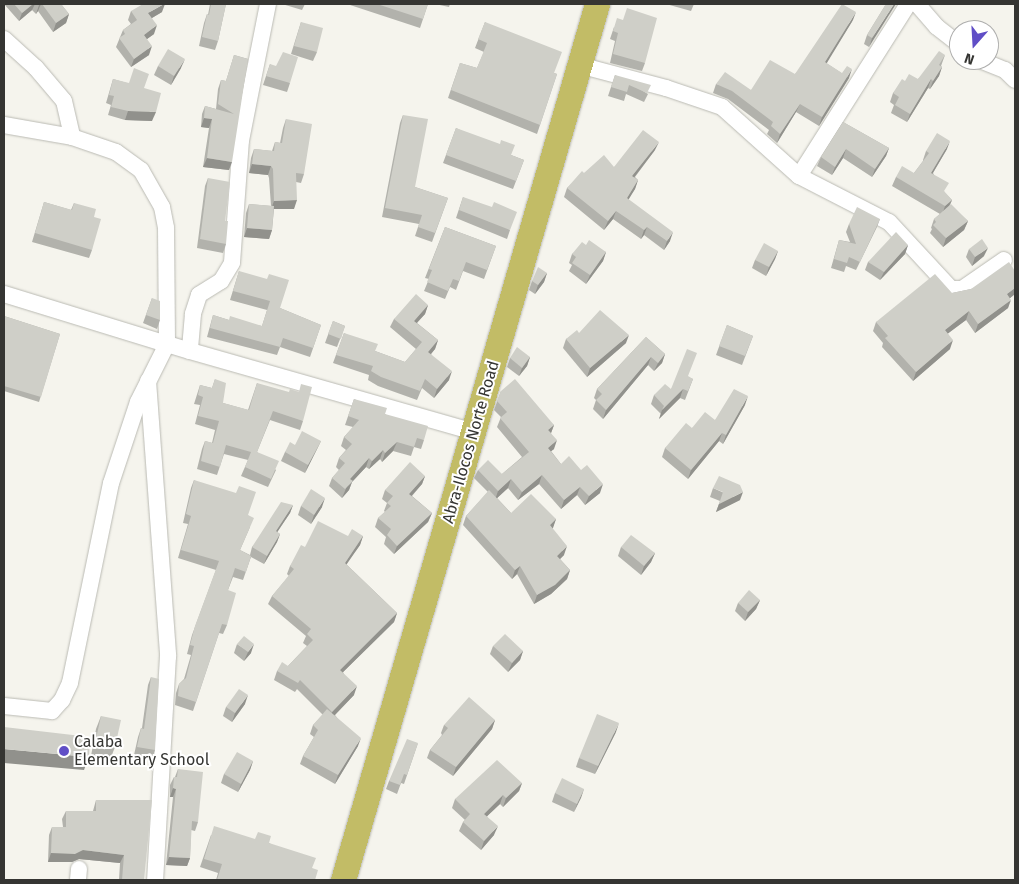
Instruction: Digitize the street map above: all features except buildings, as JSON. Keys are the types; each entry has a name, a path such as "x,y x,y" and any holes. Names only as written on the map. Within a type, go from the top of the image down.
{"main road":[{"name":"Abra-Ilocos Norte Road","path":"343,880 597,4"}],"street":[{"path":"190,350 197,299 228,274 232,263 241,140 268,4"},
{"path":"799,176 908,4"},
{"path":"917,4 937,27 949,36"},
{"path":"4,40 36,68 64,101 72,137"},
{"path":"579,66 666,88 722,107 799,176 889,222 951,289 962,289 1004,260"},
{"path":"999,68 1015,80"},
{"path":"4,126 72,137 116,152 141,170 155,190 166,228 167,344 148,379 111,483 78,645 62,700 52,711 4,706"},
{"path":"4,294 167,344 474,432"},
{"path":"148,379 168,656 155,880"}],"place":[{"name":"Calaba Elementary School","path":"64,751"}]}
